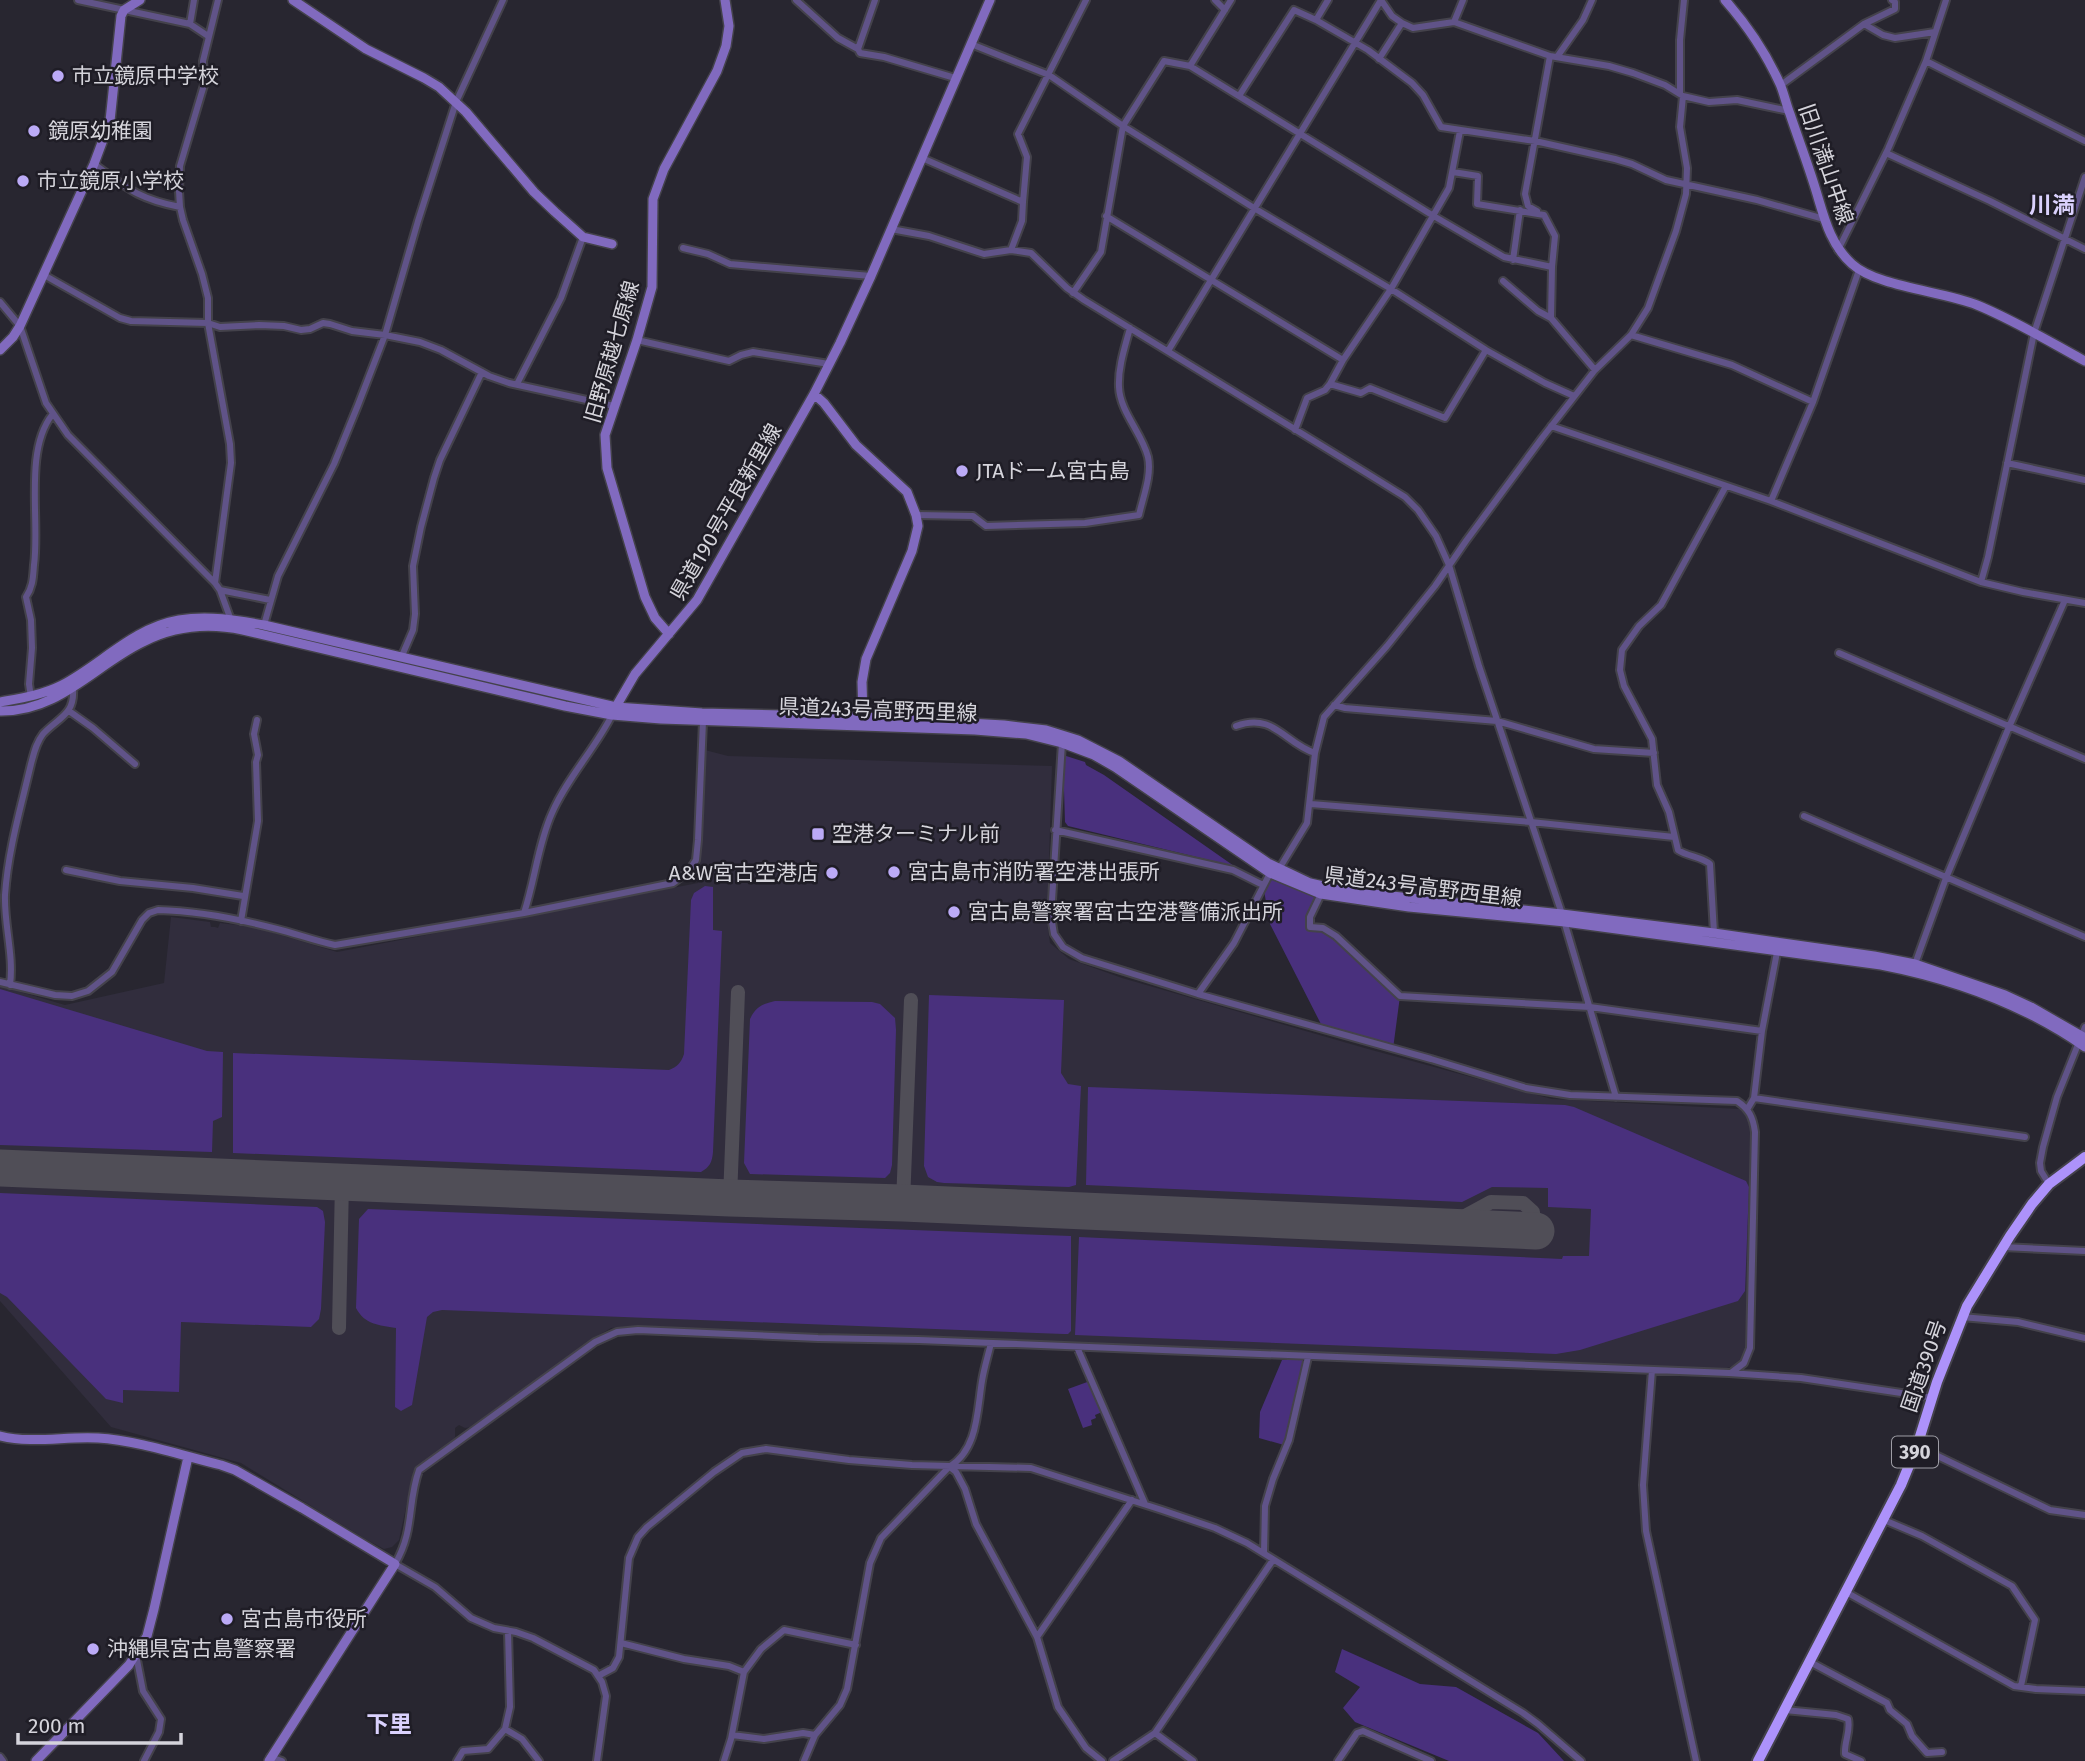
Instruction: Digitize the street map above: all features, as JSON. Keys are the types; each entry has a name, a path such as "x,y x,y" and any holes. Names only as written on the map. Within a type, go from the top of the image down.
{"highway":[{"name":"国道390号","path":"1758,1761 1901,1485 1962,1317 2023,1215 2049,1184 2085,1157"}],"main road":[{"path":"0,350 20,326 94,164 110,121 121,16 124,10 140,0"},
{"path":"293,0 366,49 424,78 456,102 534,192 583,237 612,244"},
{"name":"旧野原越七原線","path":"669,634 655,618 645,597 607,468 605,435 652,287 653,199 664,169 717,71 726,46 729,26 725,0"},
{"name":"県道190号平良新里線","path":"614,711 635,674 697,600 814,394 871,276 990,0"},
{"name":"旧川満山中線","path":"1725,0 1747,26 1781,85 1824,219 1838,250 1859,270 1874,277 1976,305 2085,361"},
{"path":"814,394 824,402 856,445 907,492 918,526 912,551 866,659 862,682 863,717"},
{"path":"0,702 31,697 62,685 151,629 180,620 201,618 565,706 614,711"},
{"path":"0,711 26,708 44,702 73,688 131,649 159,635 176,629 232,624 264,625 614,711"},
{"name":"県道243号高野西里線","path":"614,711 863,717 1024,726 1046,730 1077,740 1119,761 1274,871 1310,883 1345,891 1915,964 2005,995 2083,1038"},
{"name":"県道243号高野西里線","path":"614,711 704,721 1026,734 1094,755 1274,871 1321,894 1409,907 1564,918 1714,933 1913,971 2004,1002 2083,1038"},
{"path":"0,1436 28,1440 121,1440 235,1470 395,1564 269,1759"},
{"path":"36,1761 130,1665 146,1636 153,1616 188,1457"}],"street":[{"path":"78,0 190,24 208,36"},
{"path":"190,24 194,0"},
{"path":"215,583 231,463 226,418 208,323 208,298 180,207 180,166 204,85 203,61 218,0"},
{"path":"264,625 278,576 334,464 385,335 456,102 503,0"},
{"path":"796,0 838,38 858,49 860,53 884,57 956,78"},
{"path":"858,49 875,0"},
{"path":"1011,250 1022,221 1027,157 1018,134 1086,0"},
{"path":"1215,0 1225,10"},
{"path":"1190,66 1231,0"},
{"path":"1316,20 1328,0"},
{"path":"1168,351 1381,0 1392,16 1413,27 1454,22 1553,57 1609,66 1633,73 1665,85 1681,95 1709,102 1737,100 1788,111"},
{"path":"1454,22 1463,0"},
{"path":"1551,318 1555,236 1544,215 1528,206 1525,194 1553,57 1583,20 1591,0"},
{"path":"1198,994 1234,943 1263,885 1307,822 1315,753 1324,717 1435,586 1551,426 1595,370 1631,335 1648,308 1676,231 1688,184 1680,127 1684,0"},
{"path":"1781,85 1864,24 1895,9 1895,2 1892,0"},
{"path":"1838,250 1886,153 1926,61 1946,0"},
{"path":"1239,96 1294,10 1354,42 1412,83 1423,95 1441,127 1535,141 1615,159 1666,180 1757,200 1824,219"},
{"path":"1379,59 1402,23"},
{"path":"1864,24 1883,35 1895,38 1934,32"},
{"path":"971,44 1049,75 1123,126 1486,350 1574,396"},
{"path":"1073,293 1101,251 1123,126 1164,61 1190,66 1504,257 1552,267"},
{"path":"1926,61 2085,141"},
{"path":"1295,430 1307,398 1325,390 1330,384 1391,289 1449,188 1460,131"},
{"path":"1886,153 2085,249"},
{"path":"922,158 1023,202"},
{"path":"94,164 135,194 155,202 180,207"},
{"path":"1453,172 1478,176 1477,204 1544,215"},
{"path":"1981,582 2034,333 2085,177"},
{"path":"1513,260 1520,210"},
{"path":"1106,216 1343,360"},
{"path":"891,229 929,236 984,254 1011,250 1031,253 1073,293 1405,497 1418,510 1429,525 1449,565 1462,614 1564,918 1616,1097"},
{"path":"517,384 561,298 583,237"},
{"path":"683,248 730,264 871,276"},
{"path":"1771,501 1813,402 1859,270"},
{"path":"44,275 100,307 131,321 208,323 220,327 284,326 301,330 323,323 431,346 499,379 614,406"},
{"path":"1503,281 1538,311 1551,318 1595,370"},
{"path":"0,302 20,326 52,415 68,435 215,583 232,624"},
{"path":"916,515 973,516 986,526 1086,523 1139,515 1148,475 1148,457 1133,427 1119,386 1130,328"},
{"path":"1631,335 1732,366 1813,402"},
{"path":"637,340 729,361 753,352 829,364"},
{"path":"1330,384 1361,393 1370,388 1445,418 1486,350"},
{"path":"401,658 414,631 413,566 434,478 482,372"},
{"path":"31,697 31,620 26,597 32,588 36,551 34,494 40,435 52,415"},
{"path":"1551,426 1771,501 1981,582 2085,602"},
{"path":"2007,463 2085,480"},
{"path":"1714,933 1710,864 1704,859 1685,855 1678,850 1669,812 1657,785 1653,739 1624,686 1620,670 1622,650 1639,626 1661,605 1726,486"},
{"path":"220,590 270,600"},
{"path":"1915,964 1946,878 2065,600"},
{"path":"1839,653 2085,759"},
{"path":"10,985 12,972 5,897 15,828 35,748 42,735 69,711 74,701 73,688"},
{"path":"1334,705 1497,721 1594,749 1654,753"},
{"path":"69,711 135,764"},
{"path":"524,913 552,813 614,711"},
{"path":"241,921 243,896 258,821 258,755 254,734 257,720"},
{"path":"0,982 72,996 88,991 112,972 142,920 149,913 158,910 241,921 335,945 524,913 673,883 688,872 696,860 704,721"},
{"path":"1236,726 1247,722 1263,722 1288,736 1306,751 1315,753"},
{"path":"1062,743 1051,916 1054,934 1063,947 1094,962 1198,994 1526,1088 1570,1095 1737,1101 1748,1108 1755,1132 1749,1348 1744,1363 1729,1373"},
{"path":"1311,804 1674,837"},
{"path":"1804,816 2085,937"},
{"path":"1055,830 1234,870 1263,885"},
{"path":"66,870 121,881 243,896"},
{"path":"1321,894 1310,917 1310,927 1323,928 1336,936 1400,996 1590,1007 1762,1031"},
{"path":"1748,1108 1754,1098 1762,1031 1778,946"},
{"path":"2049,1184 2041,1171 2043,1147 2057,1097 2083,1038"},
{"path":"1754,1098 2025,1137"},
{"path":"2003,1247 2085,1251"},
{"path":"1962,1317 2018,1322 2085,1338"},
{"path":"597,1761 606,1690 598,1676 587,1665 525,1635 486,1625 471,1618 435,1587 395,1564 409,1534 419,1471 608,1335 638,1330 1729,1373 1801,1378 1928,1397 1933,1395"},
{"path":"804,1761 816,1735 840,1706 848,1689 870,1563 881,1538 949,1467 960,1461 974,1436 991,1343"},
{"path":"1077,1347 1144,1504"},
{"path":"1264,1553 1265,1506 1289,1440 1308,1357"},
{"path":"1652,1370 1643,1485 1645,1522 1696,1761"},
{"path":"1917,1446 2050,1510 2085,1515"},
{"path":"598,1676 613,1668 617,1662 629,1558 638,1537 714,1472 742,1453 766,1449 849,1460 949,1467 1031,1468 1231,1534 1523,1713 1581,1761"},
{"path":"949,1467 956,1472 965,1489 976,1524 1037,1637 1058,1707 1086,1748 1102,1761"},
{"path":"1037,1637 1132,1500"},
{"path":"1884,1520 1922,1536 2012,1586 2035,1620 2021,1686"},
{"path":"1113,1761 1155,1733 1273,1560"},
{"path":"1846,1592 2014,1686 2085,1691"},
{"path":"724,1761 732,1735 744,1672 761,1649 784,1630 856,1645"},
{"path":"457,1761 463,1751 488,1749 505,1729 510,1707 508,1631"},
{"path":"621,1643 684,1659 729,1666 744,1672"},
{"path":"136,1655 143,1691 161,1719 159,1732 144,1761"},
{"path":"1810,1662 1886,1703 1906,1724 1912,1736 1927,1753 1942,1752"},
{"path":"1784,1710 1836,1715 1848,1719 1850,1726 1844,1745 1845,1754 1861,1761"},
{"path":"505,1729 522,1739 538,1761"},
{"path":"1338,1761 1357,1733 1363,1731 1432,1761"},
{"path":"732,1735 764,1740 803,1733 816,1735"},
{"path":"1155,1733 1193,1761"},
{"path":"0,1757 3,1761"},
{"path":"269,1759 282,1761"}],"shaded area":[{"path":"705,750 728,756 1052,766 1047,922 1050,943 1069,959 1122,978 1552,1099 1739,1109 1747,1115 1752,1124 1753,1141 1743,1357 1738,1364 1722,1370 632,1326 611,1328 472,1427 459,1425 455,1428 452,1443 414,1470 399,1540 392,1547 384,1549 241,1463 111,1427 0,1301 0,986 65,1005 164,983 171,917 210,922 211,927 218,928 220,923 254,927 337,952 698,883"},
{"path":"1063,755 1085,762 1234,866 1068,826 1065,822"},
{"path":"1270,873 1321,894 1310,917 1310,927 1323,928 1400,996 1393,1049 1324,1030 1270,924 1263,885"},
{"path":"705,886 713,887 713,930 722,931 713,1152 710,1164 701,1172 233,1153 233,1053 669,1070 674,1068 684,1054 691,900 694,893"},
{"path":"0,989 207,1051 223,1052 222,1117 213,1121 212,1152 0,1145"},
{"path":"929,995 1064,1000 1061,1073 1068,1084 1081,1086 1076,1185 1069,1187 944,1183 928,1177 924,1166"},
{"path":"775,1001 872,1002 880,1004 895,1018 892,1165 885,1178 750,1174 744,1163 750,1019 760,1007"},
{"path":"1088,1087 1574,1107 1746,1181 1749,1187 1745,1291 1738,1301 1580,1350 1556,1354 1075,1335 1079,1237 1562,1259 1563,1256 1589,1256 1591,1209 1548,1207 1548,1188 1492,1187 1462,1202 1086,1185"},
{"path":"0,1193 317,1207 323,1211 325,1222 319,1319 311,1327 181,1322 179,1392 123,1390 123,1403 106,1399 7,1297 0,1293"},
{"path":"368,1209 1071,1236 1071,1331 1064,1334 442,1310 427,1317 412,1405 401,1411 395,1407 396,1328 368,1321 356,1308 359,1219"},
{"path":"1282,1360 1303,1360 1295,1407 1284,1445 1259,1438 1260,1412"},
{"path":"1090,1381 1102,1412 1091,1420 1092,1425 1083,1428 1068,1389"},
{"path":"1342,1649 1420,1684 1456,1687 1538,1733 1564,1761 1449,1761 1355,1722 1343,1708 1360,1687 1335,1672"}],"taxiway":[{"path":"730,1198 738,992"},
{"path":"903,1203 911,1000"},
{"path":"0,1157 16,1169"},
{"path":"339,1328 342,1182"},
{"path":"1445,1227 1491,1202 1523,1203 1533,1212 1533,1224 1521,1230"}],"runway":[{"path":"0,1168 1536,1231"}],"place":[{"name":"市立鏡原中学校","path":"58,76"},
{"name":"鏡原幼稚園","path":"34,131"},
{"name":"市立鏡原小学校","path":"23,181"},
{"name":"JTAドーム宮古島","path":"962,471"},
{"name":"空港ターミナル前","path":"818,834"},
{"name":"宮古島市消防署空港出張所","path":"894,872"},
{"name":"A&W宮古空港店","path":"832,873"},
{"name":"宮古島警察署宮古空港警備派出所","path":"954,912"},
{"name":"宮古島市役所","path":"227,1619"},
{"name":"沖縄県宮古島警察署","path":"93,1649"}],"district":[{"name":"川満","path":"2052,205"},
{"name":"下里","path":"389,1724"}]}
